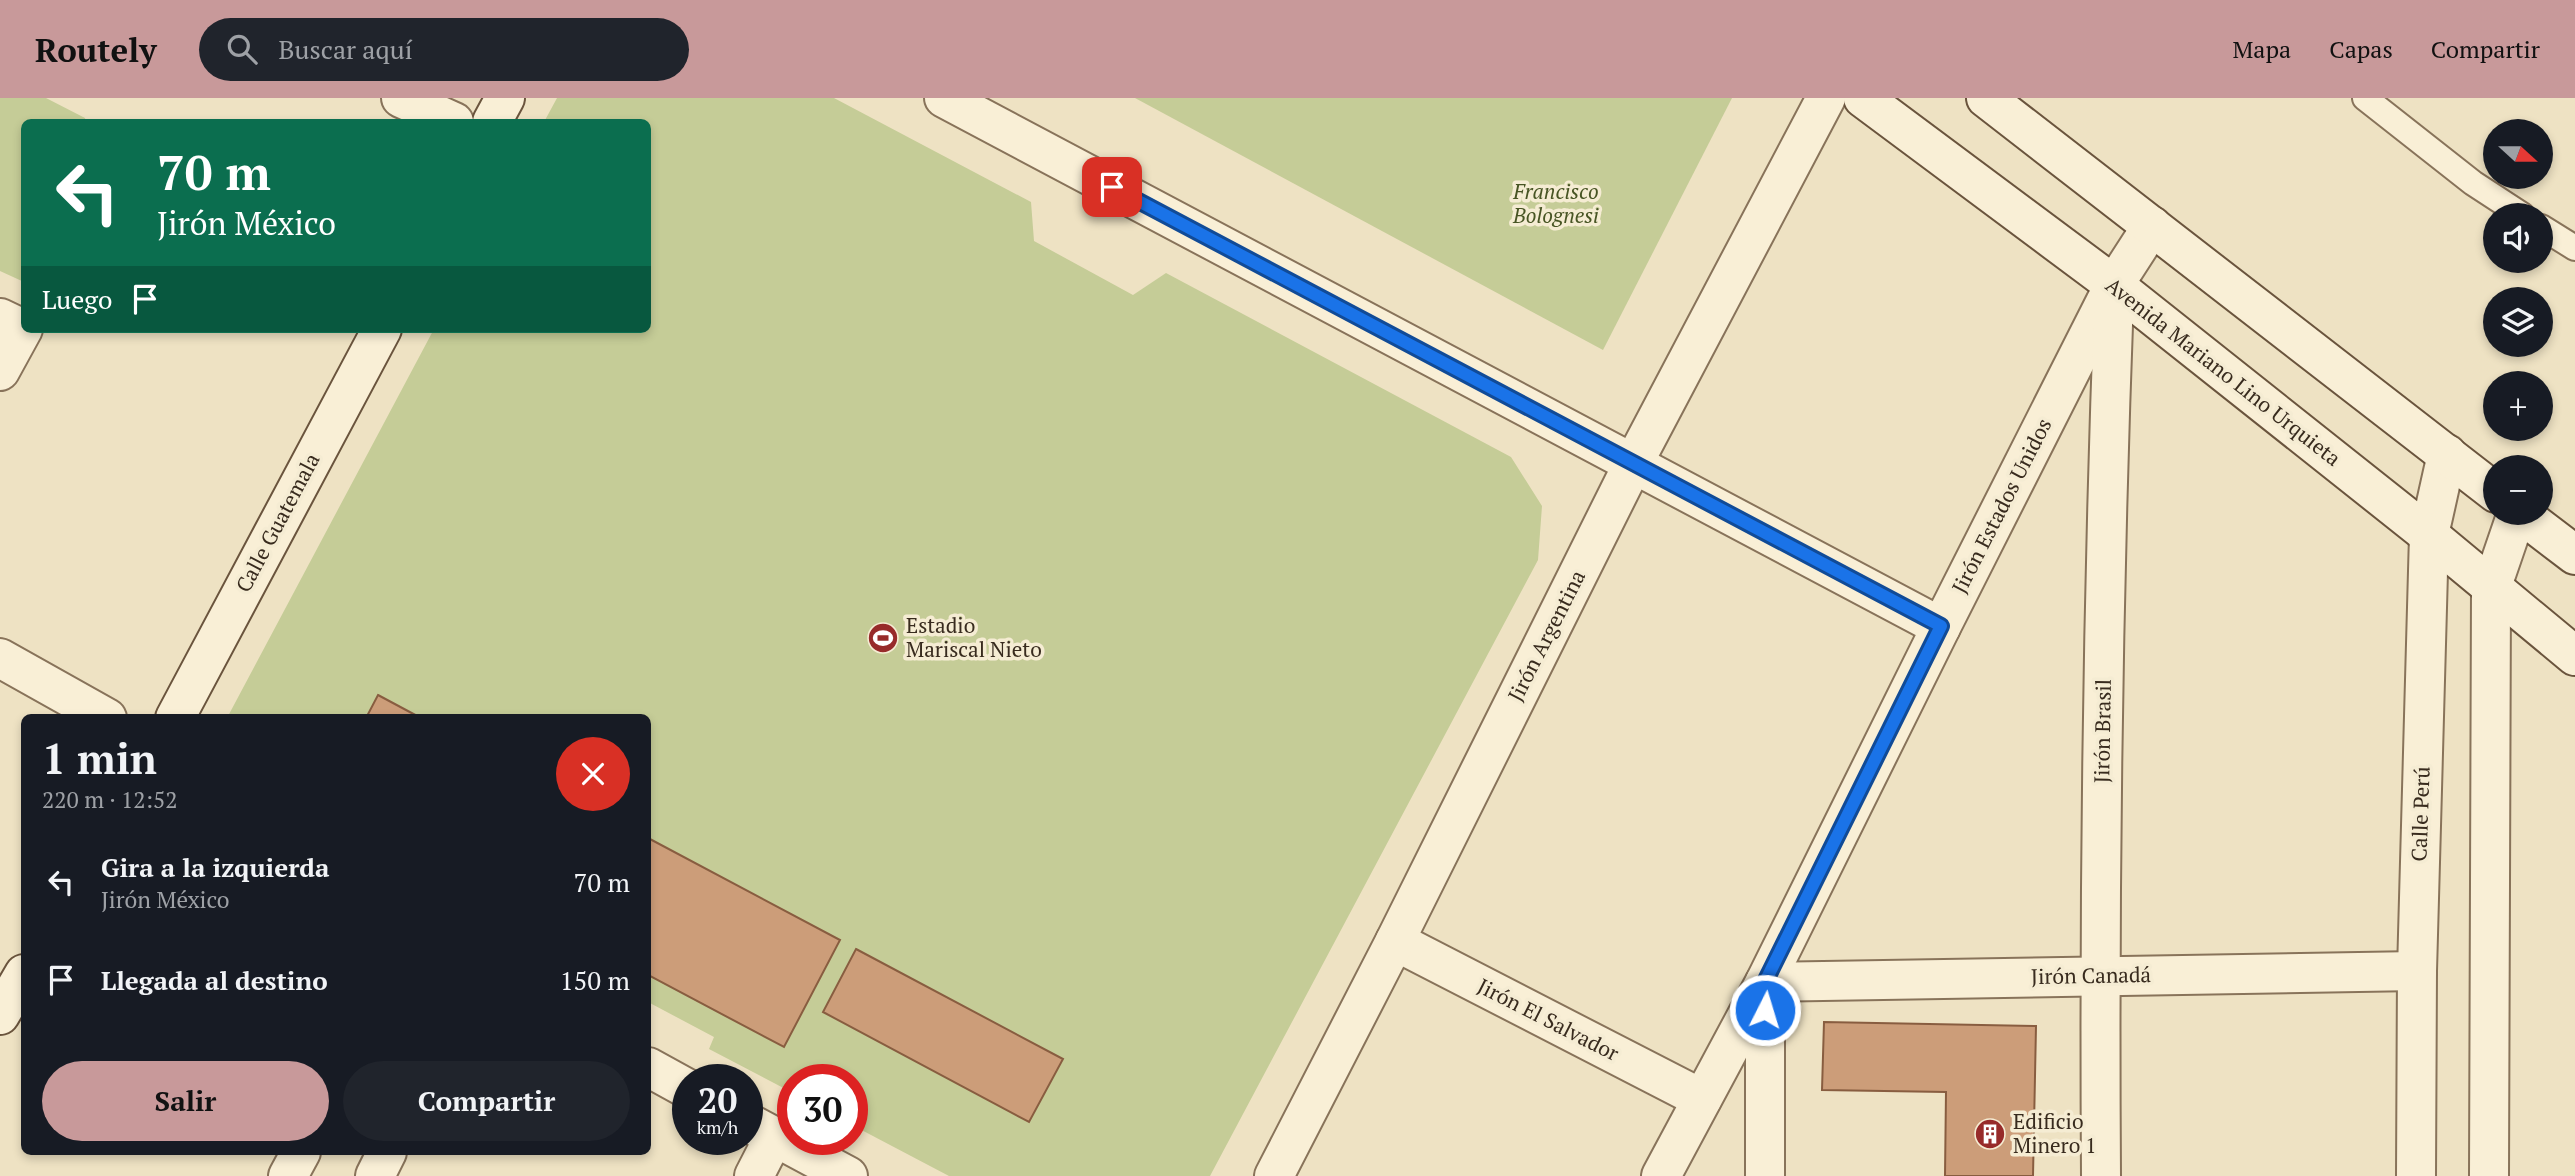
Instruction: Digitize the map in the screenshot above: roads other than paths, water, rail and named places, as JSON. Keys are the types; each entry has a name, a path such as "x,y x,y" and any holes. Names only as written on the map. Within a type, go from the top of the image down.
{"street":[{"path":"401,98 447,119"},
{"path":"494,119 505,98"},
{"path":"944,98 1941,626"},
{"name":"Jirón Argentina","path":"1273,1176 1395,941 1633,464 1826,98"},
{"name":"Avenida Mariano Lino Urquieta","path":"1863,98 2114,285 2575,656"},
{"path":"1986,98 2483,483"},
{"name":"Jirón Estados Unidos","path":"1661,1176 1765,982 2114,285 2152,226"},
{"name":"Jirón Brasil","path":"2101,1176 2099,975 2108,457 2114,285"},
{"path":"0,317 21,328"},
{"path":"0,371 21,333"},
{"name":"Calle Guatemala","path":"177,714 380,333"},
{"name":"Calle Perú","path":"2416,1176 2417,971 2429,536 2447,454"},
{"path":"2489,1176 2491,589 2514,525"},
{"path":"2534,525 2575,555"},
{"path":"0,658 100,714"},
{"name":"Jirón El Salvador","path":"1395,941 1702,1099"},
{"name":"Jirón Canadá","path":"1765,982 2417,971"},
{"path":"1765,982 1765,1176"},
{"path":"651,1069 672,1080"},
{"path":"763,1130 848,1176"},
{"path":"288,1176 299,1155"},
{"path":"375,1176 386,1155"},
{"path":"754,1176 757,1155"}],"lane":[{"path":"2365,98 2473,183 2504,203"},
{"path":"2553,234 2575,248"}],"place":[{"name":"Estadio Mariscal Nieto","path":"883,638"},
{"name":"Edificio Minero 1","path":"1990,1134"}],"park label":[{"name":"Francisco Bolognesi","path":"1556,204"}]}
